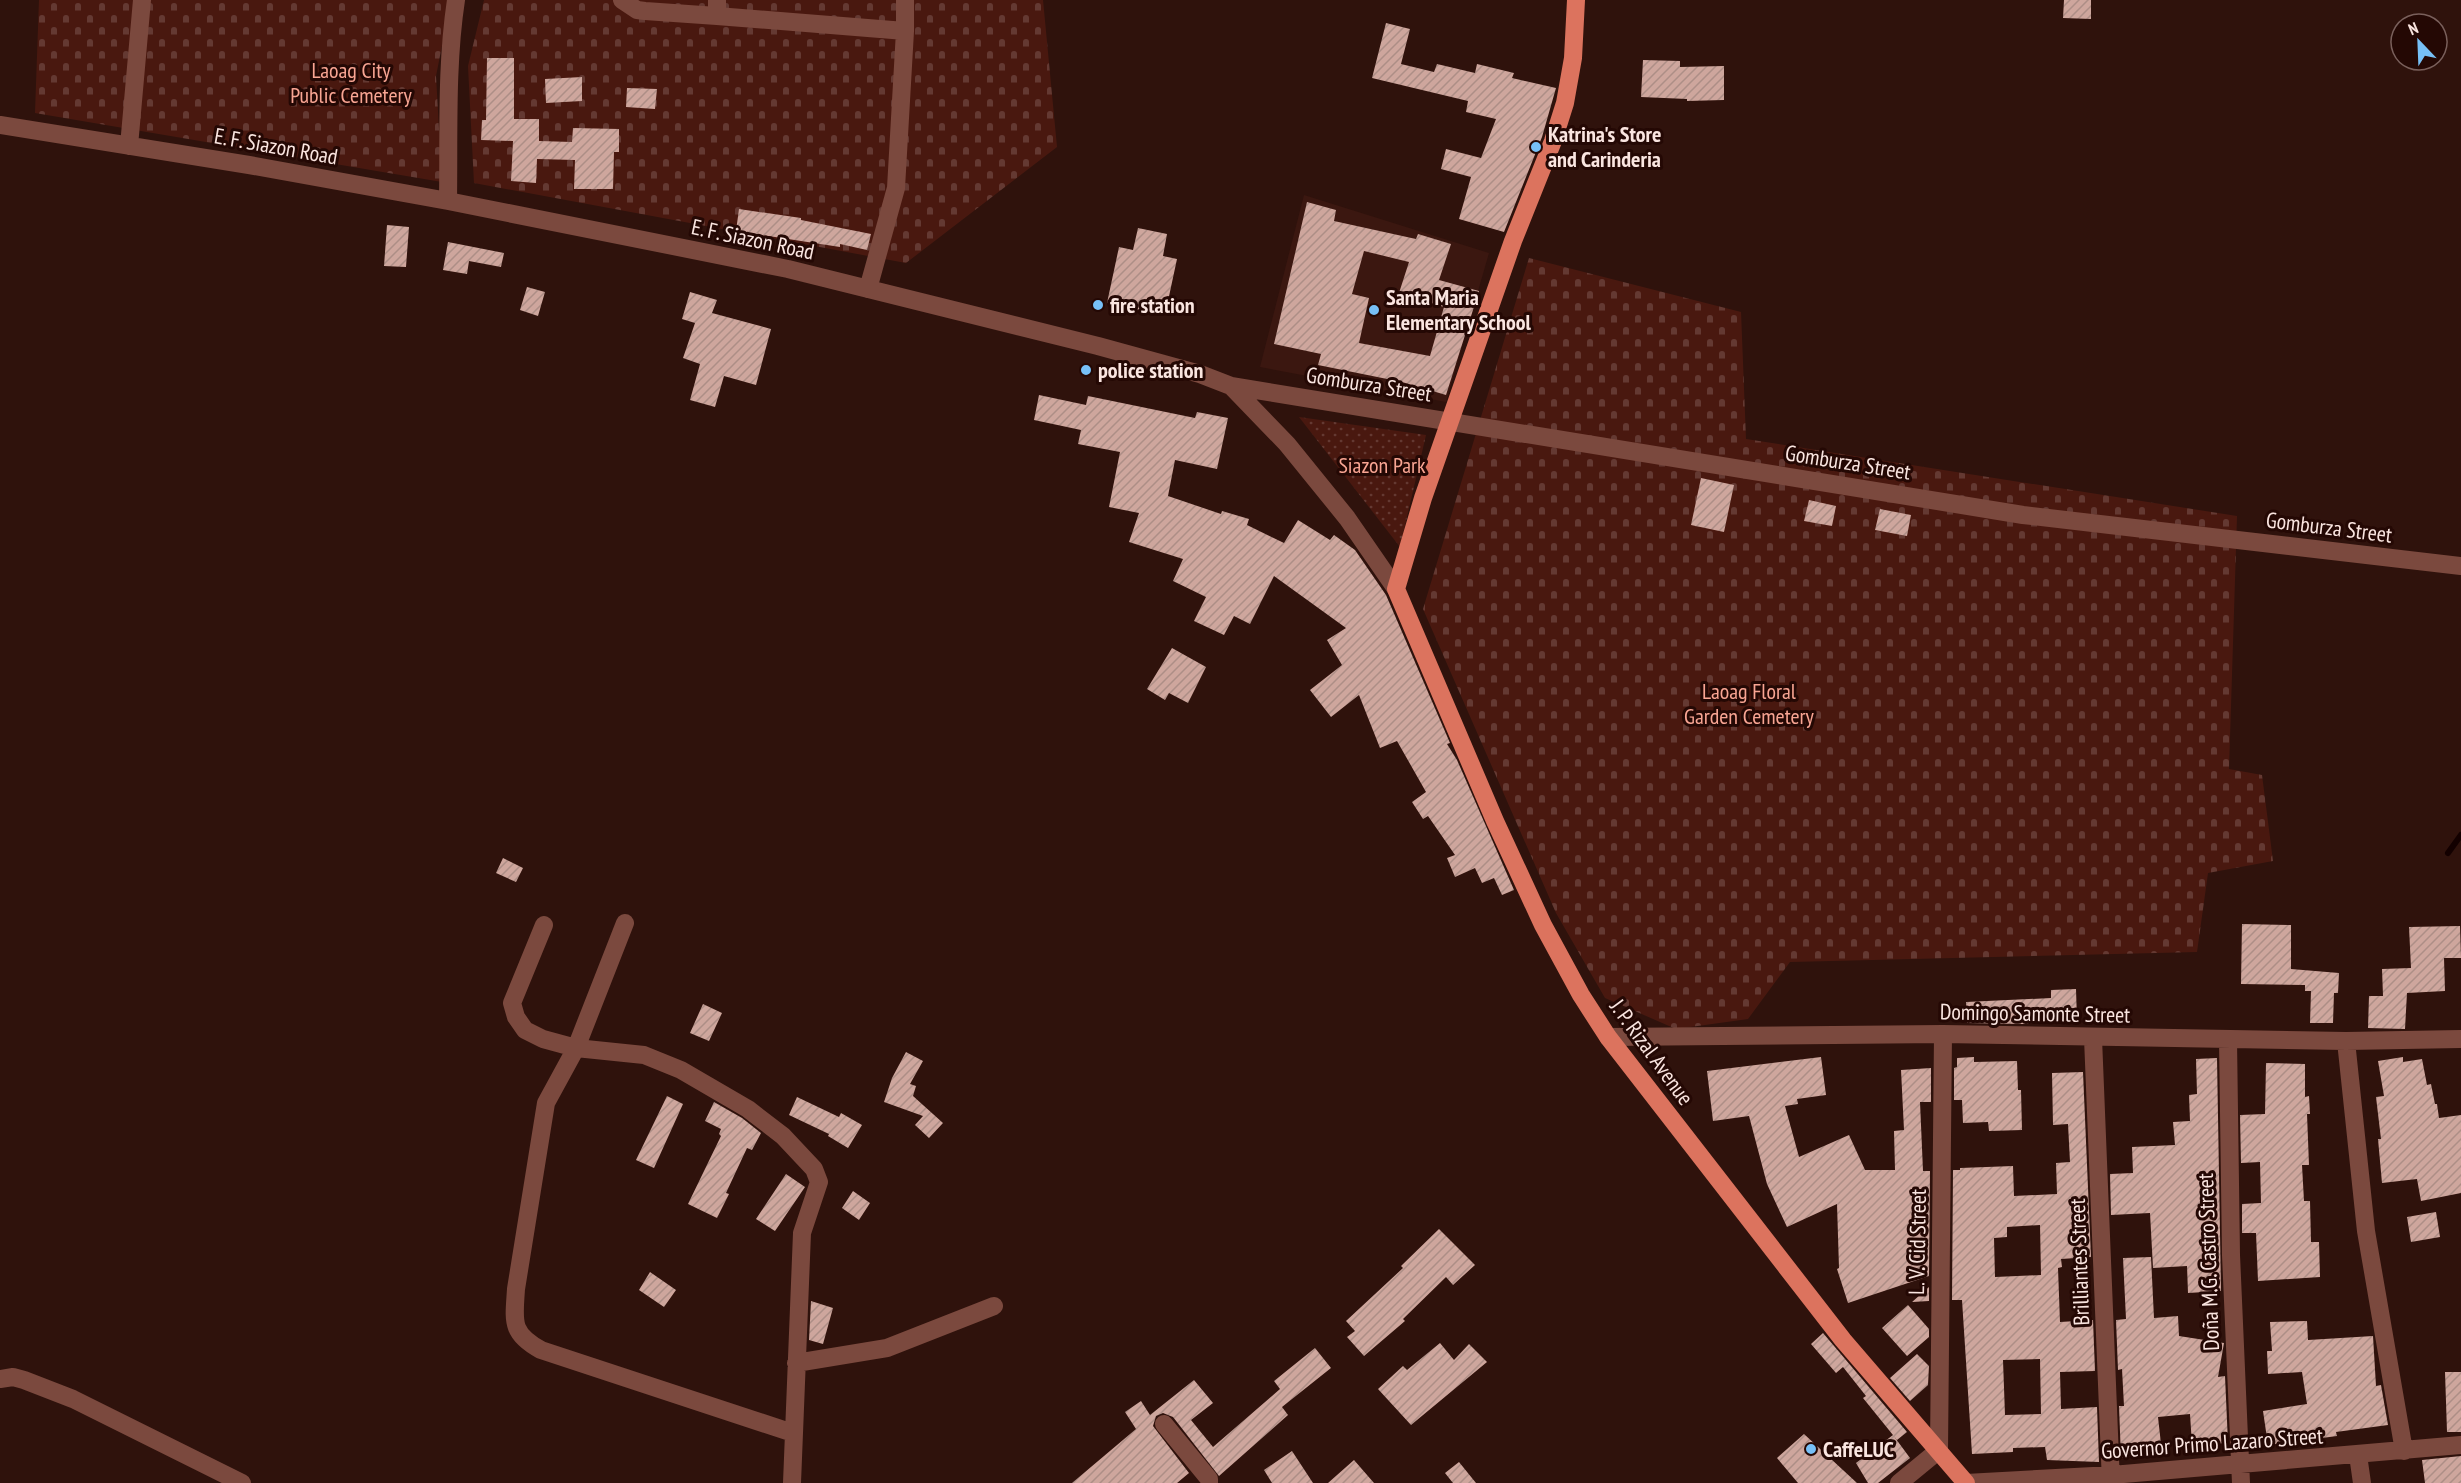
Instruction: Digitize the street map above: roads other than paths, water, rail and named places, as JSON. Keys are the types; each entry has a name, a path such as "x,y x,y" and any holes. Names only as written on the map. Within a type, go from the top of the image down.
{"main road":[{"path":"1396,589 1423,498 1513,241 1553,141 1565,103 1573,58 1576,0"},
{"name":"J. P. Rizal Avenue","path":"1396,589 1495,821 1543,925 1608,1037 1843,1340 1966,1483"}],"street":[{"path":"129,146 142,0"},
{"path":"447,201 452,27 456,0"},
{"path":"622,0 637,10 645,11 717,8 905,31"},
{"path":"868,289 896,188 905,0"},
{"name":"E. F. Siazon Road","path":"0,125 447,201 788,269 1110,349 1200,374 1230,386 1287,444 1347,518 1396,589"},
{"name":"Gomburza Street","path":"1230,386 2023,516 2461,566"},
{"path":"625,923 576,1048 557,1079 546,1103 516,1289 514,1314 518,1332 524,1341 540,1350 793,1433"},
{"path":"544,925 512,1003 516,1017 525,1030 543,1039 576,1048 644,1055 681,1070 748,1109 783,1136 814,1169 819,1182 802,1233 792,1483"},
{"name":"Domingo Samonte Street","path":"1608,1037 1942,1034 2228,1040 2461,1039"},
{"name":"L. V. Cid Street","path":"1939,1450 1942,1034"},
{"name":"Brilliantes Street","path":"2093,1038 2111,1479"},
{"name":"Doña M.G. Castro Street","path":"2228,1040 2231,1255 2241,1483"},
{"path":"2346,1041 2366,1231 2404,1451"},
{"path":"796,1363 887,1348 994,1306"},
{"path":"0,1379 13,1377 24,1380 73,1400 231,1480"},
{"path":"1164,1424 1209,1479 1209,1483"},
{"name":"Governor Primo Lazaro Street","path":"1966,1483 2111,1479 2461,1445"},
{"path":"1899,1483 1939,1450"},
{"path":"2358,1455 2362,1483"}],"waterway":[{"path":"2448,853 2461,835"}],"place":[{"name":"Katrina's Store and Carinderia","path":"1536,147"},
{"name":"fire station","path":"1098,305"},
{"name":"Santa Maria Elementary School","path":"1374,310"},
{"name":"police station","path":"1086,370"},
{"name":"CaffeLUC","path":"1811,1449"}],"park label":[{"name":"Laoag City Public Cemetery","path":"351,82"},
{"name":"Siazon Park","path":"1382,465"},
{"name":"Laoag Floral Garden Cemetery","path":"1749,704"}]}
